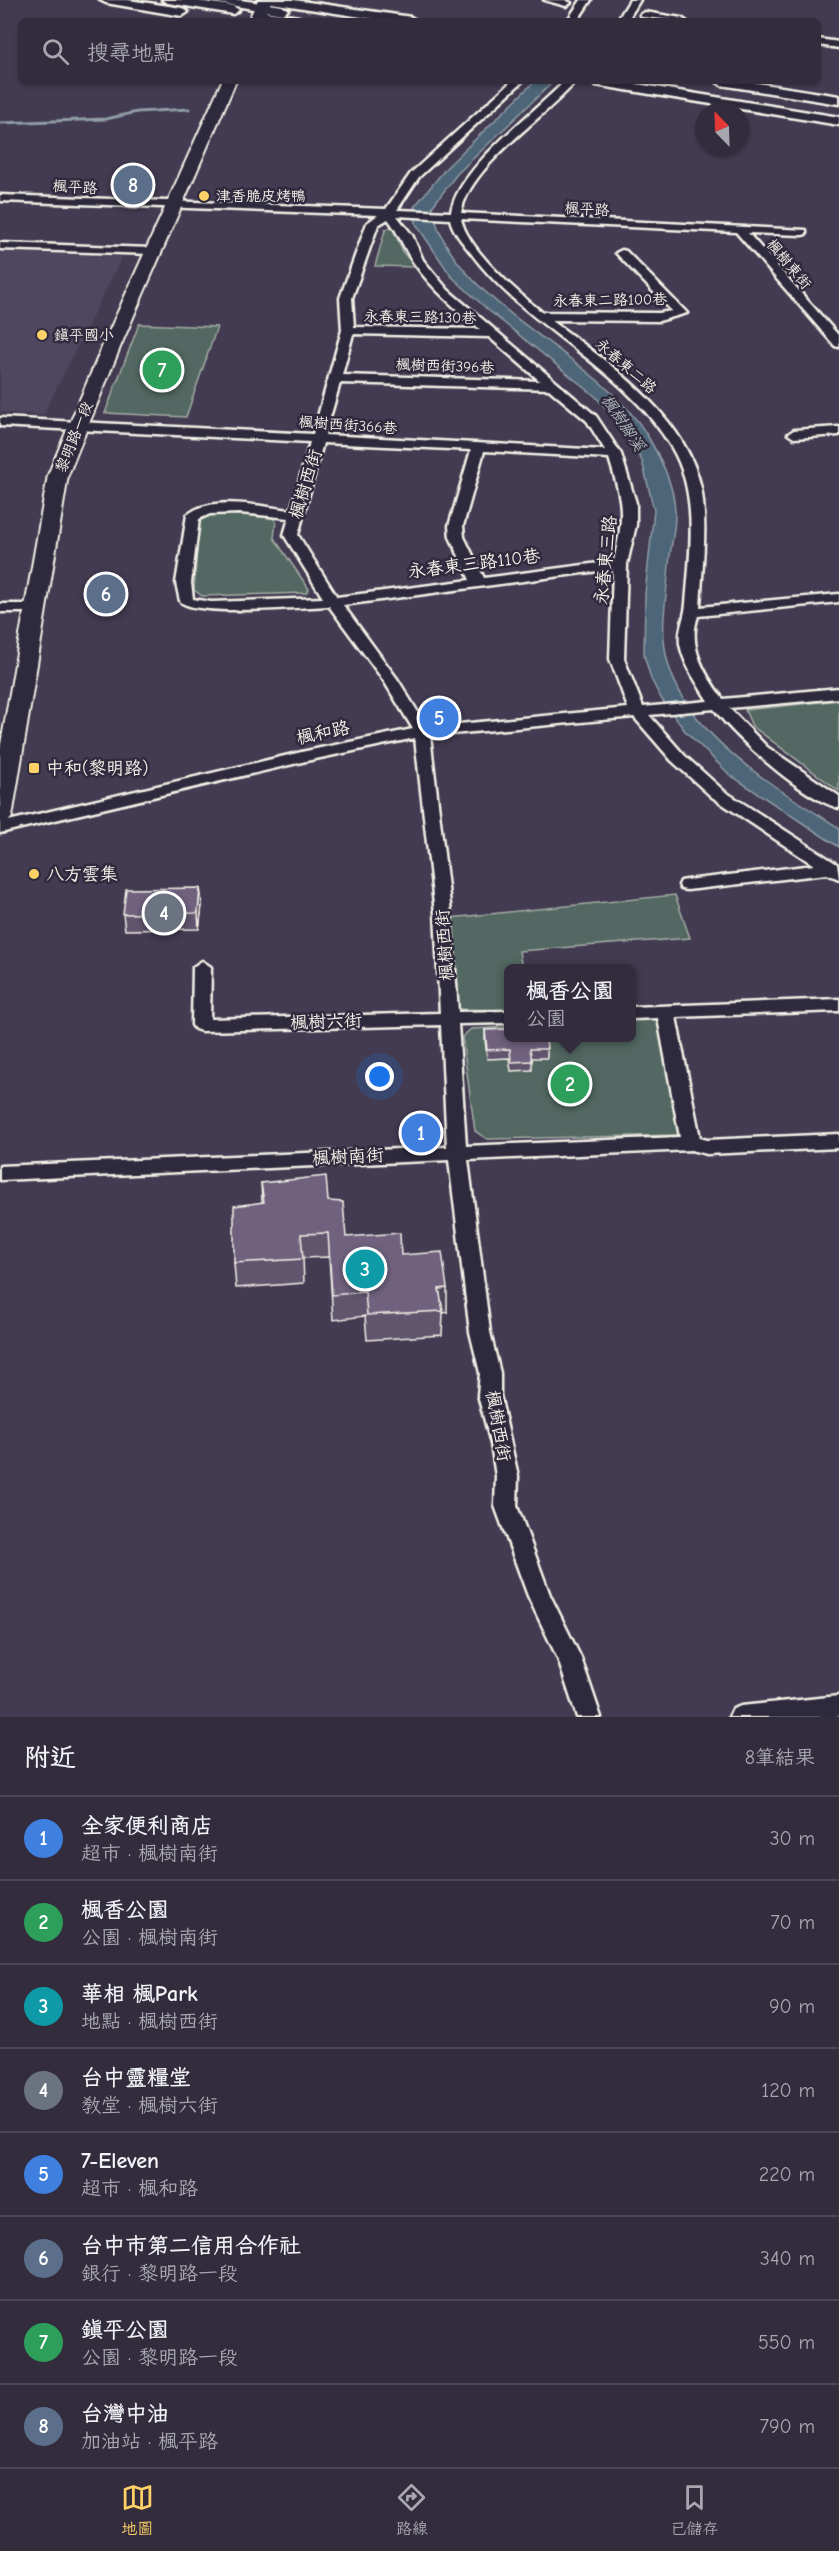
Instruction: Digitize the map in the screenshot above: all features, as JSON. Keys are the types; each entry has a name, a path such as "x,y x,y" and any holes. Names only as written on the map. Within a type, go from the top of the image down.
{"main road":[{"name":"黎明路一段","path":"0,817 58,475 152,251 228,84"}],"street":[{"path":"106,0 217,18"},
{"path":"168,0 377,18"},
{"path":"218,0 329,18"},
{"path":"549,0 566,3"},
{"path":"574,18 586,0"},
{"path":"624,18 635,0"},
{"path":"262,8 290,18"},
{"path":"645,15 663,18"},
{"path":"395,214 415,175 515,84"},
{"path":"455,218 456,204 475,174 568,84"},
{"path":"613,84 839,121"},
{"path":"681,84 839,110"},
{"path":"740,84 839,100"},
{"path":"798,84 839,91"},
{"name":"楓平路","path":"0,198 802,232"},
{"name":"楓樹西街","path":"395,214 373,223 346,298 348,330 291,535 333,602 390,680 422,732 443,913 457,1152 480,1332 490,1373 489,1395 502,1444 507,1476 506,1506 539,1596 569,1658 589,1717"},
{"name":"永春東三路","path":"395,214 414,255 429,276 592,419 614,454 629,503 628,525 620,564 617,659 638,711 678,758 718,794 835,871"},
{"name":"永春東二路","path":"455,218 459,230 483,266 505,289 630,388 658,418 680,450 698,498 692,612 686,632 693,664 716,705 750,742 839,803"},
{"name":"楓樹東街","path":"740,230 839,343"},
{"path":"0,246 152,251"},
{"name":"永春東二路100巷","path":"539,316 659,317 681,314 622,253"},
{"name":"永春東三路130巷","path":"348,330 492,333"},
{"name":"楓樹西街396巷","path":"334,379 555,386"},
{"name":"楓樹西街366巷","path":"0,422 478,449 614,454"},
{"path":"794,434 839,431"},
{"path":"478,449 456,526 457,537 479,583"},
{"name":"永春東三路110巷","path":"295,515 211,509 197,512 192,518 184,596 187,601 196,605 211,606 333,602 620,564"},
{"path":"692,612 839,598"},
{"path":"0,608 36,608"},
{"path":"716,705 839,693"},
{"name":"楓和路","path":"0,828 306,756 422,732 716,705"},
{"path":"687,885 835,871"},
{"name":"楓樹六街","path":"202,967 201,1025 504,1017"},
{"path":"636,1013 839,1005"},
{"path":"666,1012 691,1143"},
{"name":"楓樹南街","path":"0,1173 691,1143 707,1147 839,1141"},
{"path":"741,1717 839,1707"}],"shaded area":[{"name":"鎮平國小","path":"0,251 122,257 43,415 0,412"}],"green space":[{"path":"392,226 403,252 415,267 375,266 385,230"},
{"path":"139,324 217,327 186,417 105,413"},
{"path":"206,513 269,516 276,521 274,538 309,589 306,593 202,596 194,590 199,520"},
{"path":"839,700 839,791 752,726 745,710"},
{"path":"675,895 690,938 519,951 521,964 504,964 504,1010 457,1009 450,918"},
{"path":"660,1018 680,1135 487,1139 475,1131 462,1037 471,1029 504,1027 504,1042 636,1042 636,1020"}],"water":[{"name":"楓樹腳溪","path":"532,84 551,84 457,174 432,207 444,241 466,272 494,300 594,378 624,405 647,435 666,471 674,501 675,524 664,610 664,644 676,684 691,710 712,735 735,756 761,777 839,828 839,847 730,775 685,731 661,698 651,679 644,655 645,594 654,510 642,461 623,428 595,396 488,310 451,276 416,224 414,207 447,167"}],"building":[{"path":"200,888 198,913 123,914 126,889"},
{"path":"504,1029 504,1042 546,1042 547,1049 530,1049 532,1061 511,1062 510,1049 487,1050 485,1030"},
{"path":"326,1176 328,1201 343,1202 346,1237 400,1233 401,1255 442,1252 447,1288 439,1289 443,1311 367,1315 365,1292 332,1295 328,1233 301,1234 303,1259 234,1263 234,1206 264,1202 261,1183"}],"waterway":[{"path":"0,123 106,119 137,112 189,109"}],"place":[{"name":"台灣中油","path":"133,185"},
{"name":"津香脆皮烤鴨","path":"204,196"},
{"name":"鎮平國小","path":"42,335"},
{"name":"鎮平公園","path":"162,370"},
{"name":"台中市第二信用合作社","path":"106,594"},
{"name":"7-Eleven","path":"439,718"},
{"name":"中和(黎明路)","path":"34,768"},
{"name":"八方雲集","path":"34,874"},
{"name":"台中靈糧堂","path":"164,913"},
{"name":"楓香公園","path":"570,1084"},
{"name":"全家便利商店","path":"421,1133"},
{"name":"華相 楓Park","path":"365,1269"}]}
